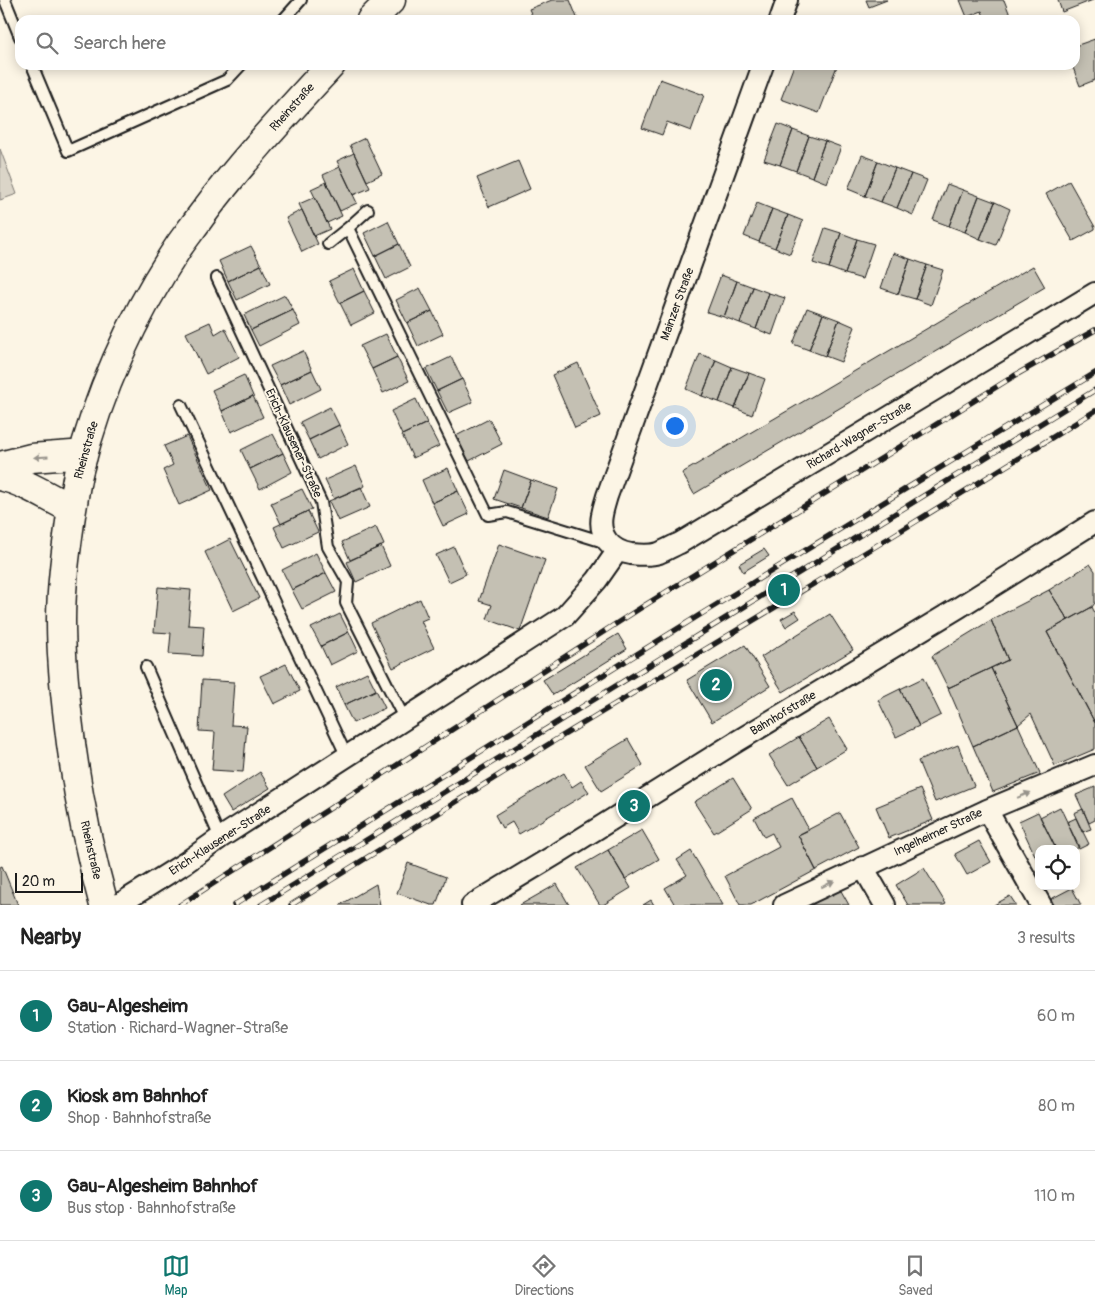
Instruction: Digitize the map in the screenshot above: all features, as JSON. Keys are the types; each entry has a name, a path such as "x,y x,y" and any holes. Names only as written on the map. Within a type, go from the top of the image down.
{"main road":[{"path":"376,15 390,0"},
{"name":"Rheinstraße","path":"108,903 78,792 62,666 61,620 66,546 83,456 102,397 124,346 147,299 179,245 224,185 326,70"},
{"path":"0,466 31,458 72,454 83,456"},
{"path":"0,476 26,485 72,509"}],"street":[{"path":"782,15 787,0"},
{"name":"Mainzer Straße","path":"613,547 603,535 601,525 607,496 761,70"},
{"name":"Richard-Wagner-Straße","path":"613,547 623,553 649,555 658,554 680,543 1095,293"},
{"name":"Bahnhofstraße","path":"483,902 548,859 736,742 958,608 1095,522"},
{"name":"Erich-Klausener-Straße","path":"108,903 186,863 220,838 565,616 597,580 613,547"},
{"name":"Ingelheimer Straße","path":"784,905 987,810 1095,765"},
{"path":"987,810 1041,905"},
{"path":"863,867 885,905"}],"lane":[{"path":"5,0 15,25"},
{"path":"288,15 301,0"},
{"path":"34,70 68,151 227,80 236,70"},
{"path":"328,244 368,210"},
{"path":"348,228 488,515 507,512 613,547"},
{"name":"Erich-Klausener-Straße","path":"216,278 321,502 328,547 348,582 346,603 405,720"},
{"path":"181,405 347,757"},
{"path":"146,667 220,838"}],"shaded area":[{"path":"0,149 17,194 0,200"}],"building":[{"path":"552,0 570,0 576,15 532,15 529,9"},
{"path":"866,0 887,0 869,7"},
{"path":"960,0 1004,0 1010,15 983,15 982,11 966,15"},
{"path":"1058,0 1093,0 1062,12"},
{"path":"1095,39 1095,80 1080,86 1074,70 1080,70 1080,44"},
{"path":"792,70 835,70 819,113 781,99"},
{"path":"660,79 704,95 691,131 667,122 662,135 642,128"},
{"path":"778,124 793,130 780,165 764,160"},
{"path":"793,130 809,136 796,171 780,165"},
{"path":"809,136 825,141 812,177 796,171"},
{"path":"365,138 382,174 367,181 350,145"},
{"path":"825,141 841,147 827,183 812,177"},
{"path":"354,153 370,188 353,195 337,161"},
{"path":"862,155 878,161 865,196 848,189"},
{"path":"518,161 530,189 489,207 477,178"},
{"path":"878,161 895,168 881,202 865,196"},
{"path":"340,167 357,203 340,211 323,175"},
{"path":"895,168 911,174 897,208 881,202"},
{"path":"911,174 927,180 913,215 897,208"},
{"path":"1069,181 1095,227 1095,229 1073,241 1046,194"},
{"path":"326,182 342,216 327,223 311,189"},
{"path":"947,184 963,190 949,226 933,220"},
{"path":"963,190 979,196 965,232 949,226"},
{"path":"979,196 995,202 980,239 965,232"},
{"path":"315,197 330,229 314,236 299,204"},
{"path":"995,202 1010,209 996,245 980,239"},
{"path":"757,203 772,209 759,242 744,236"},
{"path":"772,209 788,215 775,248 759,242"},
{"path":"302,210 318,244 302,252 286,218"},
{"path":"788,215 803,221 790,254 775,248"},
{"path":"388,221 399,244 375,256 364,233"},
{"path":"825,228 841,233 829,268 813,263"},
{"path":"841,233 857,239 845,274 829,268"},
{"path":"857,239 874,244 862,279 845,274"},
{"path":"399,244 410,267 386,279 375,256"},
{"path":"251,246 261,265 228,281 219,261"},
{"path":"893,253 910,259 898,294 881,288"},
{"path":"910,259 927,265 915,299 898,294"},
{"path":"261,265 270,284 237,300 228,281"},
{"path":"927,265 943,270 931,305 915,299"},
{"path":"1033,266 1045,287 694,494 682,473"},
{"path":"354,269 364,291 340,303 329,281"},
{"path":"721,275 737,281 724,317 707,312"},
{"path":"737,281 753,287 740,323 724,317"},
{"path":"753,287 769,293 756,329 740,323"},
{"path":"420,288 432,311 407,323 396,300"},
{"path":"364,291 375,313 351,325 340,303"},
{"path":"769,293 785,298 772,335 756,329"},
{"path":"285,295 293,310 251,330 244,315"},
{"path":"807,308 823,314 809,350 793,344"},
{"path":"293,310 300,325 259,346 251,330"},
{"path":"432,311 443,334 418,346 407,323"},
{"path":"823,314 839,320 825,356 809,350"},
{"path":"839,320 855,327 841,362 825,356"},
{"path":"210,322 215,334 225,328 239,357 206,374 186,333"},
{"path":"386,334 397,357 372,369 360,346"},
{"path":"303,351 312,370 280,385 270,366"},
{"path":"700,354 716,360 702,396 686,389"},
{"path":"397,357 409,381 383,393 372,369"},
{"path":"451,357 462,379 437,391 426,369"},
{"path":"716,360 732,367 719,402 702,396"},
{"path":"578,363 601,416 575,428 552,375"},
{"path":"732,367 749,373 735,408 719,402"},
{"path":"312,370 321,389 289,405 280,385"},
{"path":"749,373 765,379 752,415 735,408"},
{"path":"244,375 253,396 222,411 212,390"},
{"path":"462,379 473,402 448,413 437,391"},
{"path":"253,396 263,417 231,432 222,411"},
{"path":"416,399 427,423 402,435 391,411"},
{"path":"330,407 339,425 309,440 300,422"},
{"path":"489,419 502,444 469,461 456,436"},
{"path":"427,423 439,446 413,458 402,435"},
{"path":"339,425 348,444 318,459 309,440"},
{"path":"273,434 283,453 250,469 241,450"},
{"path":"187,436 212,490 179,505 163,470 173,465 164,446"},
{"path":"283,453 292,472 260,489 250,469"},
{"path":"356,466 365,486 334,499 325,480"},
{"path":"448,468 458,491 432,503 422,480"},
{"path":"504,470 531,480 521,508 494,499"},
{"path":"531,480 558,489 548,517 521,508"},
{"path":"361,487 370,507 338,521 329,501"},
{"path":"302,489 312,509 281,524 271,503"},
{"path":"458,491 469,514 443,526 432,503"},
{"path":"308,511 318,532 284,548 274,527"},
{"path":"376,527 384,545 350,560 342,542"},
{"path":"230,539 259,598 233,611 205,552"},
{"path":"499,544 545,560 520,631 487,619 492,605 479,601"},
{"path":"381,546 390,566 356,582 347,562"},
{"path":"454,547 466,574 449,582 436,555"},
{"path":"764,549 769,556 743,572 739,564"},
{"path":"316,553 326,573 292,590 282,570"},
{"path":"1090,564 1095,571 1095,603 1092,607 1068,620 1049,590"},
{"path":"326,573 336,592 302,609 292,590"},
{"path":"158,587 191,590 188,625 204,626 202,656 169,654 171,633 154,632"},
{"path":"1049,590 1068,620 1047,632 1095,723 1095,749 1055,766 1031,714 1018,725 991,668 1008,660 991,620"},
{"path":"420,599 428,618 421,621 434,648 393,668 371,623"},
{"path":"1092,607 1095,613 1095,723 1047,632"},
{"path":"795,611 800,618 786,627 781,619"},
{"path":"340,614 349,632 321,646 311,628"},
{"path":"830,614 853,650 783,692 761,657"},
{"path":"991,620 1008,660 948,688 932,656"},
{"path":"349,632 358,651 330,665 321,646"},
{"path":"618,634 627,649 553,695 543,680"},
{"path":"745,645 770,686 712,722 687,680"},
{"path":"286,664 300,691 274,704 260,676"},
{"path":"991,668 1018,725 973,746 948,688"},
{"path":"367,672 376,690 344,705 336,687"},
{"path":"923,678 941,715 919,726 900,689"},
{"path":"202,680 234,682 231,725 247,726 243,772 212,770 215,732 199,731"},
{"path":"900,689 919,726 896,737 878,700"},
{"path":"376,690 385,708 353,723 344,705"},
{"path":"829,719 847,749 817,767 799,737"},
{"path":"1018,725 1040,773 993,792 973,746"},
{"path":"799,737 817,767 788,785 769,755"},
{"path":"628,739 643,765 601,791 585,765"},
{"path":"958,745 974,786 935,802 918,761"},
{"path":"260,772 270,788 231,812 222,797"},
{"path":"564,773 572,787 581,781 589,792 519,834 512,822 502,828 495,815"},
{"path":"733,778 752,809 714,833 694,802"},
{"path":"1095,787 1095,820 1089,823 1076,795"},
{"path":"920,789 933,820 889,838 876,807"},
{"path":"792,798 809,830 798,835 816,870 751,905 740,905 725,876 779,847 772,833 764,837 754,818"},
{"path":"1060,807 1078,845 1054,845 1040,817"},
{"path":"1083,809 1091,829 1082,832 1074,813"},
{"path":"1038,812 1054,845 1035,845 1035,856 1019,821"},
{"path":"840,813 859,847 816,870 798,835"},
{"path":"1076,818 1089,844 1080,848 1080,845 1077,845 1067,822"},
{"path":"642,830 659,859 625,879 608,850"},
{"path":"979,841 991,862 967,875 955,854"},
{"path":"608,850 631,888 600,905 577,868"},
{"path":"691,851 723,905 675,905 665,888 687,875 677,860"},
{"path":"408,863 446,877 436,905 397,893"},
{"path":"2,866 18,905 0,905 0,867"},
{"path":"924,868 946,904 908,905 896,885"},
{"path":"376,884 380,905 340,905"},
{"path":"557,884 569,905 520,905"},
{"path":"840,889 849,905 811,905"},
{"path":"1068,890 1073,890 1081,905 1054,905 1051,899"},
{"path":"1010,896 1016,905 994,905"},
{"path":"651,900 654,905 643,905"}],"railway":[{"path":"180,905 642,607 1014,376 1095,330"},
{"path":"234,905 698,616 1095,373"},
{"path":"261,905 1095,390"},
{"path":"291,905 549,744 1095,411"}],"place":[{"name":"Gau-Algesheim","path":"784,590"},
{"name":"Kiosk am Bahnhof","path":"716,685"},
{"name":"Gau-Algesheim Bahnhof","path":"634,806"}]}
